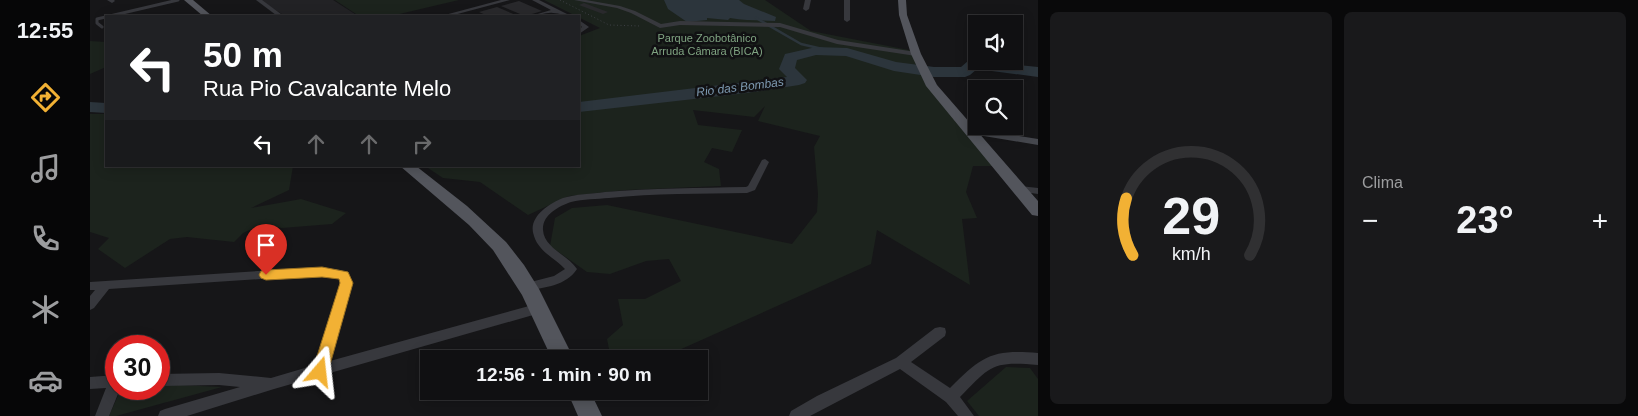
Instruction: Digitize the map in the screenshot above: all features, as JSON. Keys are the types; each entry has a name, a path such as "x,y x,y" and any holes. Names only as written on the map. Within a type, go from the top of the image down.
{"main road":[{"path":"188,0 207,15"},
{"path":"902,0 903,15 917,58 932,86 968,129"},
{"path":"973,135 1038,211"},
{"path":"408,167 492,239 509,258 540,308 559,350"},
{"path":"582,400 590,416"}],"street":[{"path":"259,0 280,15"},
{"path":"448,15 507,0"},
{"path":"535,0 566,15"},
{"path":"578,0 625,9 660,26 680,23 773,24 787,26 837,42 917,58"},
{"path":"806,9 808,0"},
{"path":"847,0 847,20"},
{"path":"537,15 546,12 558,12"},
{"path":"580,23 586,27 580,31"},
{"path":"995,135 1038,142"},
{"path":"527,287 563,278 569,274 571,269 568,264 549,250 539,238 538,226 540,219 550,208 566,200 628,192 747,190 752,188 765,162"},
{"path":"1020,189 1038,191"},
{"path":"90,286 306,272 344,275 346,283 320,372"},
{"path":"90,305 105,286"},
{"path":"165,416 274,383 320,372 540,308"},
{"path":"796,416 901,362 940,332"},
{"path":"951,397 984,363 994,358 1004,356 1038,359"},
{"path":"901,362 951,397 968,416"},
{"path":"170,380 219,379 274,383"},
{"path":"90,383 105,382"},
{"path":"102,416 108,400"}],"lane":[{"path":"114,15 178,0"},
{"path":"102,27 97,23 97,19 105,17"}],"path":[{"path":"560,0 609,25 660,26"}],"shaded area":[{"path":"260,0 333,0 356,15 283,15"},
{"path":"664,0 739,0 744,4 776,17 775,21 707,18 707,20 687,22 668,9"}],"green space":[{"path":"335,0 459,0 395,15 358,15"},
{"name":"Parque Zoobotânico Arruda Câmara (BICA)","path":"544,0 765,0 811,31 919,52 926,80 968,132 968,135 971,135 996,166 973,166 966,192 977,218 962,219 970,285 877,230 871,264 679,350 609,350 607,339 623,325 618,299 645,299 681,281 669,259 646,261 610,274 587,272 550,246 555,218 572,208 607,205 792,244 817,212 818,194 814,147 820,136 758,121 765,106 754,117 693,110 698,125 742,130 732,152 712,148 704,162 719,169 721,186 626,190 569,196 528,215 480,182 443,178 426,167 580,167 580,36 600,28 580,18 580,15 574,15"},
{"path":"90,41 105,42 105,67 90,74"},
{"path":"90,114 105,114 105,167 293,167 289,190 251,208 301,199 346,213 332,224 282,228 260,225 243,233 234,242 187,237 170,239 125,268 98,249 109,238 90,232"},
{"path":"1006,367 1030,368 1038,379 1038,416 979,416 967,401"},
{"path":"170,385 222,387 116,416 109,416 116,400 170,400"}],"building":[{"path":"519,1 542,11 523,15 501,6"},
{"path":"584,3 608,12 603,14 579,5"},
{"path":"497,7 516,15 486,15 479,12"}],"waterway":[{"path":"756,18 801,44 831,51"},
{"name":"Rio das Bombas","path":"580,107 747,88 799,80 787,69 790,57 816,51 847,52 894,66 934,72 965,72 973,64 1038,72"},
{"name":"Rio das Bombas","path":"90,107 105,108"}],"route":[{"path":"266,275 322,272 344,275 346,283 342,301 320,372"}]}
